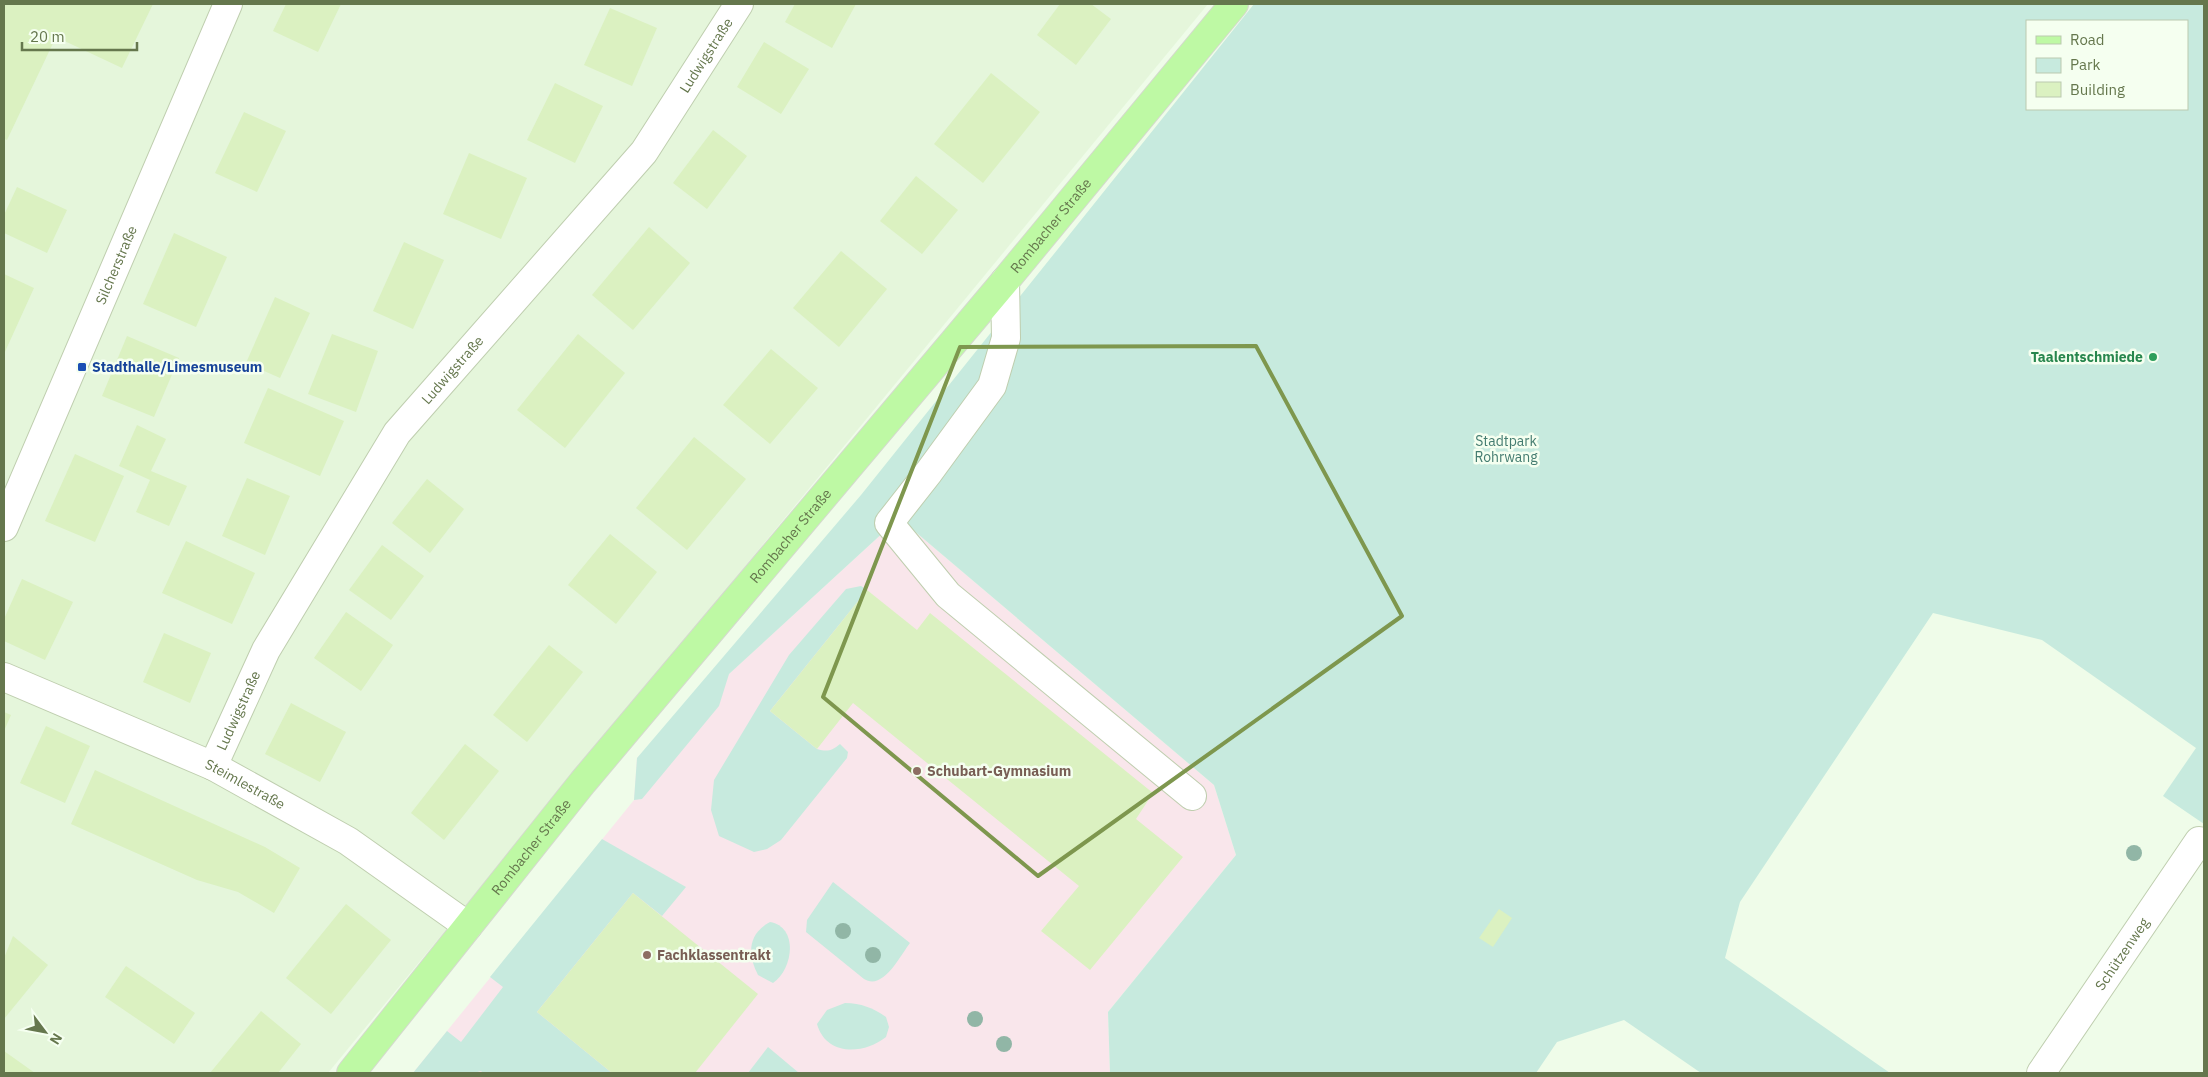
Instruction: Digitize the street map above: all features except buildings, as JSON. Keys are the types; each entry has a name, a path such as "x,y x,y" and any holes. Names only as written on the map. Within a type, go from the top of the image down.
{"main road":[{"name":"Rombacher Straße","path":"351,1073 583,782 1005,281 1234,4"}],"street":[{"name":"Silcherstraße","path":"4,526 228,4"},
{"name":"Ludwigstraße","path":"213,766 266,650 397,433 644,152 739,4"},
{"path":"1005,281 1006,338 992,386 929,472 889,522 948,595 1192,796"},
{"name":"Steimlestraße","path":"4,677 213,766 348,841 468,926"},
{"name":"Schützenweg","path":"2041,1073 2199,842 2204,845"}],"highlighted area":[{"path":"1256,346 1402,616 1038,876 823,697 960,347"}],"shaded area":[{"path":"4,4 1208,4 328,1073 4,1073"},
{"name":"Schubart-Gymnasium","path":"899,518 1214,785 1236,855 1108,1012 1110,1073 413,1073 634,800 637,758"}],"green space":[{"name":"Stadtpark Rohrwang","path":"1254,4 2204,4 2204,824 2163,796 2196,748 2042,640 1933,613 1740,902 1725,958 1890,1073 1701,1073 1624,1020 1557,1042 1536,1073 1110,1073 1108,1012 1236,855 1214,785 899,518 729,674 719,706 642,799 634,800 637,758 861,495"},
{"path":"861,586 867,590 770,711 817,749 829,750 840,744 848,752 847,758 781,840 767,849 754,852 719,836 711,810 714,780 789,655 846,589"},
{"path":"602,839 686,887 662,916 633,893 537,1012 612,1073 483,1073 481,1071 474,1073 413,1073 447,1031 461,1042 503,987 490,977"},
{"path":"833,882 910,943 890,970 878,980 864,979 806,932 807,920"},
{"path":"770,922 786,932 790,949 785,969 773,983 758,975 751,952 757,932"},
{"path":"845,1003 867,1007 886,1017 889,1027 886,1037 867,1047 856,1049 837,1047 828,1042 817,1024 827,1010"},
{"path":"768,1047 799,1073 748,1073"}],"place":[{"name":"Taalentschmiede","path":"2153,357"},
{"name":"Stadthalle/Limesmuseum","path":"82,367"},
{"name":"Schubart-Gymnasium","path":"917,771"},
{"name":"Fachklassentrakt","path":"647,955"}]}
